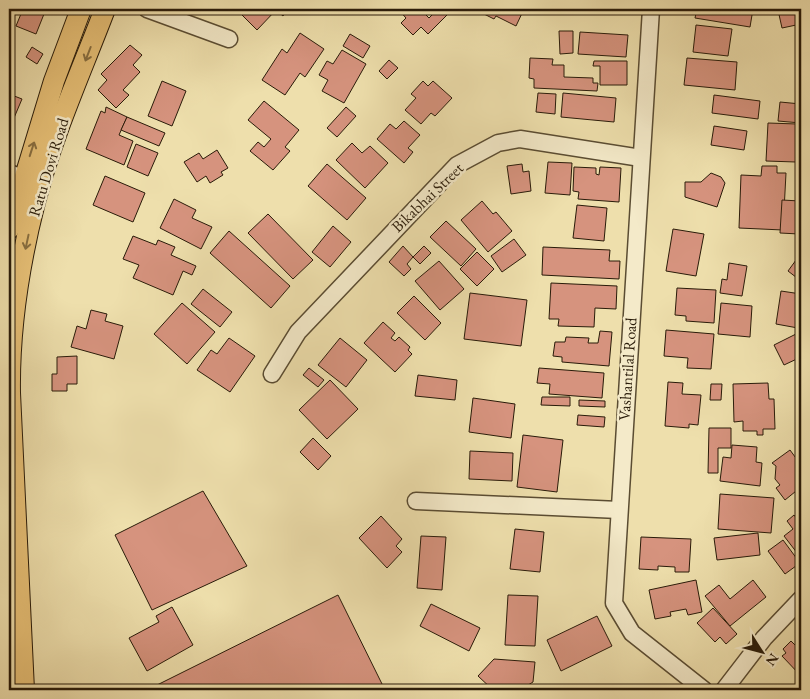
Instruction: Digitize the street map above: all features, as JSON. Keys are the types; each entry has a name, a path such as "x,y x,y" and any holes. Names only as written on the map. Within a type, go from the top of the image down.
{"main road":[{"name":"Ratu Dovi Road","path":"9,229 54,81 81,9"},
{"name":"Ratu Dovi Road","path":"24,690 9,393 9,352 14,302 18,195 56,137 105,9"}],"street":[{"path":"146,9 229,39"},
{"name":"Vashantilal Road","path":"651,9 614,603 632,633 704,690"},
{"name":"Bikabhai Street","path":"272,374 298,332 430,190 457,164 498,143 520,139 641,158"},
{"path":"416,501 619,510"},
{"path":"724,690 764,638 801,599"}],"building":[{"path":"23,9 46,9 36,34 16,26"},
{"path":"244,9 288,9 283,16 276,10 257,30 240,13"},
{"path":"398,9 420,9 429,18 438,9 453,9 428,34 421,27 413,35 401,23 406,18"},
{"path":"479,9 524,9 516,26 496,16 494,19 478,11"},
{"path":"697,9 753,9 750,27 695,18"},
{"path":"801,9 801,24 782,28 778,10"},
{"path":"696,25 732,29 728,56 693,52"},
{"path":"559,31 573,31 573,53 560,54"},
{"path":"580,32 628,35 626,57 578,54"},
{"path":"300,33 324,49 305,77 300,73 285,95 262,80 282,49 287,53"},
{"path":"350,34 370,46 363,58 343,46"},
{"path":"130,45 142,55 133,65 140,72 123,90 129,95 116,108 98,90 107,80 101,74"},
{"path":"32,47 43,54 37,64 26,57"},
{"path":"342,50 366,64 344,103 322,91 328,80 319,75 327,61 333,64"},
{"path":"530,58 553,59 552,65 564,65 564,77 593,78 593,83 598,83 597,91 534,88 534,79 529,78"},
{"path":"687,58 737,62 735,90 684,85"},
{"path":"389,60 398,68 387,79 379,71"},
{"path":"594,61 627,61 627,85 600,85 600,66 593,66"},
{"path":"162,81 186,91 172,126 148,116"},
{"path":"423,81 428,86 433,81 452,98 435,116 431,113 421,124 405,110 416,98 411,94"},
{"path":"538,93 556,94 555,114 536,112"},
{"path":"563,93 616,98 614,122 561,117"},
{"path":"9,94 22,99 11,125 9,124"},
{"path":"714,95 760,101 758,119 712,113"},
{"path":"264,101 299,130 285,147 290,151 273,170 250,151 258,142 264,147 271,139 248,120"},
{"path":"780,102 801,104 801,123 778,121"},
{"path":"106,107 127,117 119,135 133,141 124,165 86,149 101,111 105,113"},
{"path":"346,107 356,116 337,137 327,128"},
{"path":"127,117 165,133 159,146 121,130"},
{"path":"404,121 420,135 408,148 413,152 404,163 377,139 390,124 396,129"},
{"path":"768,123 797,124 796,162 766,161"},
{"path":"714,126 747,131 744,150 711,145"},
{"path":"352,143 362,153 370,146 388,163 365,188 336,160"},
{"path":"136,144 158,153 148,176 127,167"},
{"path":"217,150 228,168 221,172 223,175 210,183 206,176 197,182 184,162 199,153 203,159"},
{"path":"548,162 572,163 570,195 545,193"},
{"path":"327,164 366,198 347,220 308,186"},
{"path":"522,164 523,172 529,171 531,191 511,194 507,166"},
{"path":"762,166 777,166 777,173 786,173 783,230 739,228 741,175 761,176"},
{"path":"574,167 596,168 596,174 599,175 600,167 621,168 619,202 578,199 579,192 573,191"},
{"path":"711,173 721,177 725,183 717,207 685,197 685,182 701,182"},
{"path":"105,176 145,193 133,222 93,205"},
{"path":"174,199 196,210 192,218 212,227 201,249 160,228"},
{"path":"782,200 800,201 799,234 780,233"},
{"path":"482,201 493,214 496,212 512,231 488,252 461,220"},
{"path":"577,205 607,208 604,241 573,238"},
{"path":"268,214 313,260 293,279 248,233"},
{"path":"446,221 476,249 461,266 430,237"},
{"path":"333,226 351,242 330,267 312,252"},
{"path":"673,229 704,234 696,276 666,271"},
{"path":"229,231 290,286 271,308 210,253"},
{"path":"133,236 156,245 158,240 175,247 171,255 196,266 192,275 183,271 173,295 133,278 139,265 123,259"},
{"path":"514,239 526,255 502,272 491,256"},
{"path":"403,246 413,257 407,264 411,269 404,276 389,262"},
{"path":"424,246 431,253 420,264 413,257"},
{"path":"543,247 610,250 609,261 620,261 619,279 542,275"},
{"path":"477,252 494,269 477,286 460,269"},
{"path":"799,256 801,258 801,281 788,271"},
{"path":"439,261 464,289 440,310 415,281"},
{"path":"729,263 747,266 742,296 720,293 722,279 727,280"},
{"path":"551,283 617,286 616,309 595,308 594,327 558,326 559,319 549,319"},
{"path":"677,288 716,290 714,323 686,321 686,316 675,315"},
{"path":"203,289 232,312 220,327 191,304"},
{"path":"781,291 801,294 801,320 799,320 798,328 776,324"},
{"path":"470,293 527,300 521,346 464,339"},
{"path":"414,296 441,323 425,340 397,313"},
{"path":"182,303 215,332 187,364 154,334"},
{"path":"721,303 752,306 750,337 718,334"},
{"path":"91,310 107,314 105,321 123,326 114,359 71,347 77,326 86,329"},
{"path":"383,322 395,333 391,338 395,341 399,337 410,347 408,350 412,354 395,372 364,343"},
{"path":"666,330 714,334 711,369 687,368 688,358 664,356"},
{"path":"600,331 612,332 609,366 562,362 562,357 553,356 555,342 565,342 566,337 589,338 588,343 598,343"},
{"path":"796,334 801,345 801,357 784,365 774,345"},
{"path":"229,338 255,356 230,392 197,370 211,350 217,354"},
{"path":"340,338 367,360 346,387 318,365"},
{"path":"77,356 77,384 67,384 67,391 52,391 52,374 57,374 57,357"},
{"path":"309,368 324,380 318,387 303,375"},
{"path":"539,368 604,373 602,398 549,394 550,384 537,383"},
{"path":"418,375 457,380 455,400 415,396"},
{"path":"330,380 358,409 327,439 299,410"},
{"path":"668,382 683,383 682,394 701,395 698,425 689,424 689,428 665,426"},
{"path":"768,383 769,399 774,399 775,429 763,429 763,435 757,435 757,431 743,431 743,421 734,422 733,384"},
{"path":"711,384 722,384 721,400 710,400"},
{"path":"542,397 570,397 570,406 541,405"},
{"path":"473,398 515,404 511,438 469,432"},
{"path":"579,400 605,401 605,407 579,406"},
{"path":"578,415 605,417 604,427 577,425"},
{"path":"709,428 731,428 731,448 718,448 718,473 708,473"},
{"path":"523,435 563,440 557,492 517,487"},
{"path":"313,438 331,456 318,470 300,452"},
{"path":"732,445 757,447 756,462 762,463 760,486 720,481 723,457 731,458"},
{"path":"790,450 801,465 801,487 785,500 776,488 780,485 775,479 776,466 772,463"},
{"path":"470,451 513,453 512,481 469,479"},
{"path":"203,491 247,566 152,610 115,535"},
{"path":"720,494 774,498 771,533 718,529"},
{"path":"794,515 801,524 801,558 784,536 793,529 787,521"},
{"path":"381,516 402,539 396,546 402,552 387,568 359,538"},
{"path":"515,529 544,532 540,572 510,569"},
{"path":"758,533 760,555 717,560 714,538"},
{"path":"421,536 446,537 442,590 417,588"},
{"path":"641,537 691,539 689,572 675,572 675,567 658,566 658,570 639,569"},
{"path":"783,540 800,563 785,574 768,551"},
{"path":"696,580 702,612 688,615 686,609 670,612 671,616 655,619 649,590"},
{"path":"753,580 766,597 730,626 705,596 719,585 730,599"},
{"path":"338,595 385,690 147,690"},
{"path":"508,595 538,596 535,646 505,645"},
{"path":"431,604 480,628 469,651 420,626"},
{"path":"172,607 193,645 147,671 129,638 159,622 156,616"},
{"path":"713,608 737,634 726,644 720,637 715,642 697,623"},
{"path":"597,616 612,646 561,671 547,640"},
{"path":"791,641 800,650 801,648 801,676 782,656 786,653 783,649"},
{"path":"494,659 535,662 533,682 520,690 493,690 478,676"}]}
